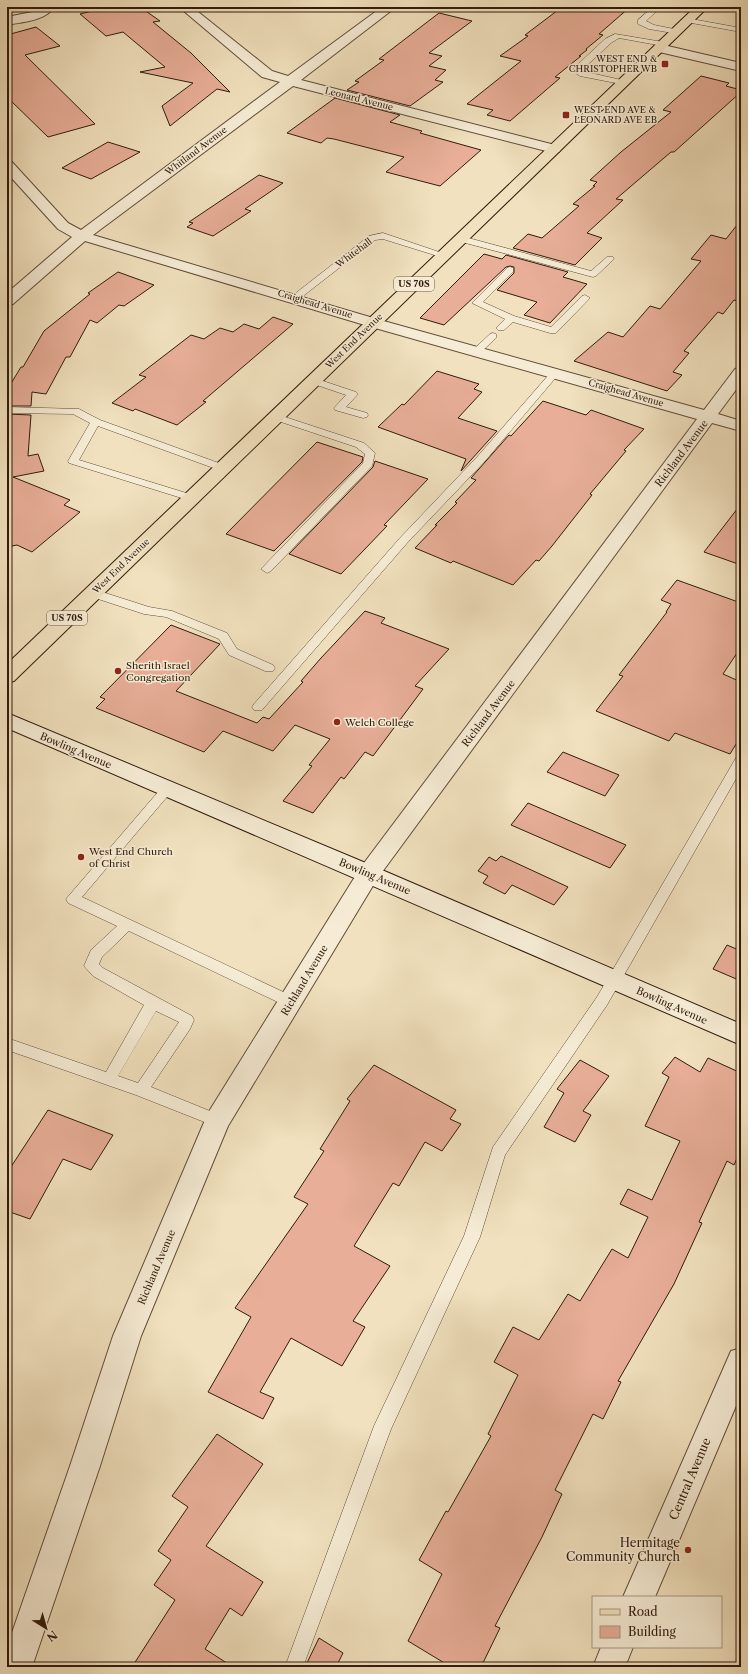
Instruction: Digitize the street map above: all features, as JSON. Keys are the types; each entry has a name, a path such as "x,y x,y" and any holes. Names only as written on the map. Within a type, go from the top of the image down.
{"main road":[{"name":"West End Avenue","path":"7,676 676,32 694,11"}],"street":[{"path":"7,21 41,13 48,7"},
{"name":"Leonard Avenue","path":"185,7 267,74 291,82 554,149"},
{"name":"Whitland Avenue","path":"7,301 82,236 390,7"},
{"path":"661,46 741,67"},
{"name":"Craighead Avenue","path":"7,165 63,226 82,236 295,298 374,323 741,426"},
{"name":"Richland Avenue","path":"16,1667 127,1336 217,1121 369,873 741,372"},
{"name":"Bowling Avenue","path":"7,720 369,873 741,1035"},
{"name":"Central Avenue","path":"639,1596 741,1361"},
{"path":"609,1667 617,1648"}],"lane":[{"path":"657,7 641,22 647,25 676,32"},
{"path":"694,11 741,30"},
{"path":"623,83 582,74 577,70 608,41 618,36 661,46"},
{"name":"Whitehall","path":"295,298 372,238 383,236 444,255"},
{"path":"461,239 593,274 610,259"},
{"path":"510,270 477,303 511,318 553,331 585,298"},
{"path":"501,328 511,318"},
{"path":"477,351 493,336"},
{"path":"258,707 404,540 481,459 555,373"},
{"path":"314,381 353,394 339,408 362,415"},
{"path":"7,410 75,411 96,422 223,468"},
{"path":"267,569 368,464 370,453 360,445 276,417"},
{"path":"96,422 73,461 192,498"},
{"path":"93,593 148,611 168,614 223,636 233,652 269,668"},
{"path":"294,1667 383,1426 472,1237 498,1152 602,1001 741,759"},
{"path":"168,788 73,899 291,1002"},
{"path":"127,925 96,954 91,966 98,972 187,1020 141,1090"},
{"path":"108,1079 154,1003"},
{"path":"7,1044 141,1090 217,1121"}],"building":[{"path":"108,7 140,7 160,21 153,22 191,53 230,92 217,89 170,126 162,106 193,83 140,72 165,67 123,32 106,36 80,14"},
{"path":"562,7 630,7 599,34 603,35 579,56 581,56 555,77 560,78 510,121 487,115 493,110 467,104 521,61 500,56 528,36 525,35"},
{"path":"439,13 472,21 429,53 442,56 429,66 446,70 435,80 443,82 410,106 347,90 359,82 355,81 384,60 379,59"},
{"path":"36,27 60,46 25,55 95,124 48,137 7,97 7,35"},
{"path":"701,76 729,83 726,86 741,90 741,92 674,152 671,152 616,199 623,200 587,233 602,238 575,265 513,248 528,234 542,238 579,206 573,204 595,186 593,186 597,182 590,180 621,152 671,112 663,110"},
{"path":"335,98 400,115 390,122 422,131 420,133 481,150 440,186 386,172 404,157 334,139 327,138 321,143 287,133"},
{"path":"108,142 140,152 91,179 62,168"},
{"path":"259,175 283,183 245,209 251,211 213,236 187,227 193,223 189,222"},
{"path":"741,220 741,302 734,300 723,314 718,312 684,351 689,353 673,372 682,375 667,391 574,361 608,332 623,337 650,306 660,309 701,261 691,259 711,235 726,239"},
{"path":"484,254 502,259 506,255 568,272 563,277 587,284 550,323 524,315 537,302 497,290 514,273 514,267 510,266 506,267 444,325 420,318"},
{"path":"118,272 154,285 124,306 119,305 97,323 90,320 70,357 66,357 46,394 32,392 31,406 7,406 7,390 21,367 23,367 44,331 90,294 88,293"},
{"path":"273,317 293,324 203,401 206,402 177,425 135,409 133,411 112,403 146,377 139,375 191,335 204,339 220,328 233,332 244,324 259,329"},
{"path":"437,371 479,384 474,389 482,392 458,418 497,431 461,471 466,459 378,427 402,404 404,405"},
{"path":"543,401 586,415 591,410 644,429 624,450 626,451 590,494 592,495 552,546 539,561 536,560 513,585 453,561 451,563 415,548 457,503 455,502 476,480 471,478 509,435 511,436"},
{"path":"7,414 31,415 28,456 38,454 44,471 13,477 70,500 64,505 80,512 32,552 17,545 7,547"},
{"path":"317,442 363,457 362,462 274,551 226,534"},
{"path":"375,461 428,479 384,525 387,526 341,574 289,554 373,467"},
{"path":"741,504 741,565 704,552"},
{"path":"677,580 741,603 741,647 723,674 741,682 741,736 730,754 675,733 669,741 596,711 623,676 619,675 667,612 671,604 661,600"},
{"path":"365,611 385,618 381,623 449,649 415,686 423,689 373,756 365,752 344,779 341,777 313,813 283,801 312,766 309,765 330,739 295,725 273,751 223,731 204,752 96,708 105,699 100,697 171,625 220,644 176,691 257,723 263,717 269,719 303,682 301,681 321,658"},
{"path":"563,752 619,775 605,796 547,772"},
{"path":"528,803 626,845 610,868 511,825"},
{"path":"501,856 568,887 554,905 512,885 505,894 483,883 488,876 478,871 489,857 496,861"},
{"path":"727,945 741,951 741,981 713,969"},
{"path":"675,1057 700,1072 708,1058 741,1073 741,1150 734,1165 727,1161 699,1222 702,1223 674,1284 618,1381 621,1382 603,1419 593,1414 555,1490 562,1494 542,1537 495,1626 500,1628 481,1667 451,1667 408,1641 442,1574 419,1560 446,1511 448,1512 491,1436 488,1434 518,1375 494,1362 513,1327 539,1340 568,1294 580,1301 612,1249 628,1258 648,1217 620,1204 628,1189 652,1200 680,1141 645,1126 669,1077 662,1073"},
{"path":"580,1060 609,1076 583,1111 591,1115 575,1142 544,1127 564,1093 557,1089"},
{"path":"374,1065 456,1110 450,1119 461,1124 442,1151 425,1142 399,1186 393,1183 354,1246 390,1266 353,1321 365,1327 342,1366 291,1338 260,1392 274,1398 263,1419 208,1392 251,1317 235,1308 308,1204 294,1197 324,1151 320,1149 350,1101 347,1099"},
{"path":"48,1110 113,1135 91,1170 63,1159 30,1219 7,1211 7,1173"},
{"path":"217,1434 263,1464 206,1546 263,1582 242,1616 230,1608 205,1649 233,1667 132,1667 175,1600 154,1585 171,1560 158,1551 188,1507 172,1496"},
{"path":"319,1638 343,1653 336,1667 305,1667"}],"place":[{"name":"WEST END & CHRISTOPHER WB","path":"665,64"},
{"name":"WEST END AVE & LEONARD AVE EB","path":"566,115"},
{"name":"Sherith Israel Congregation","path":"118,671"},
{"name":"Welch College","path":"337,722"},
{"name":"West End Church of Christ","path":"81,857"},
{"name":"Hermitage Community Church","path":"688,1550"}]}
